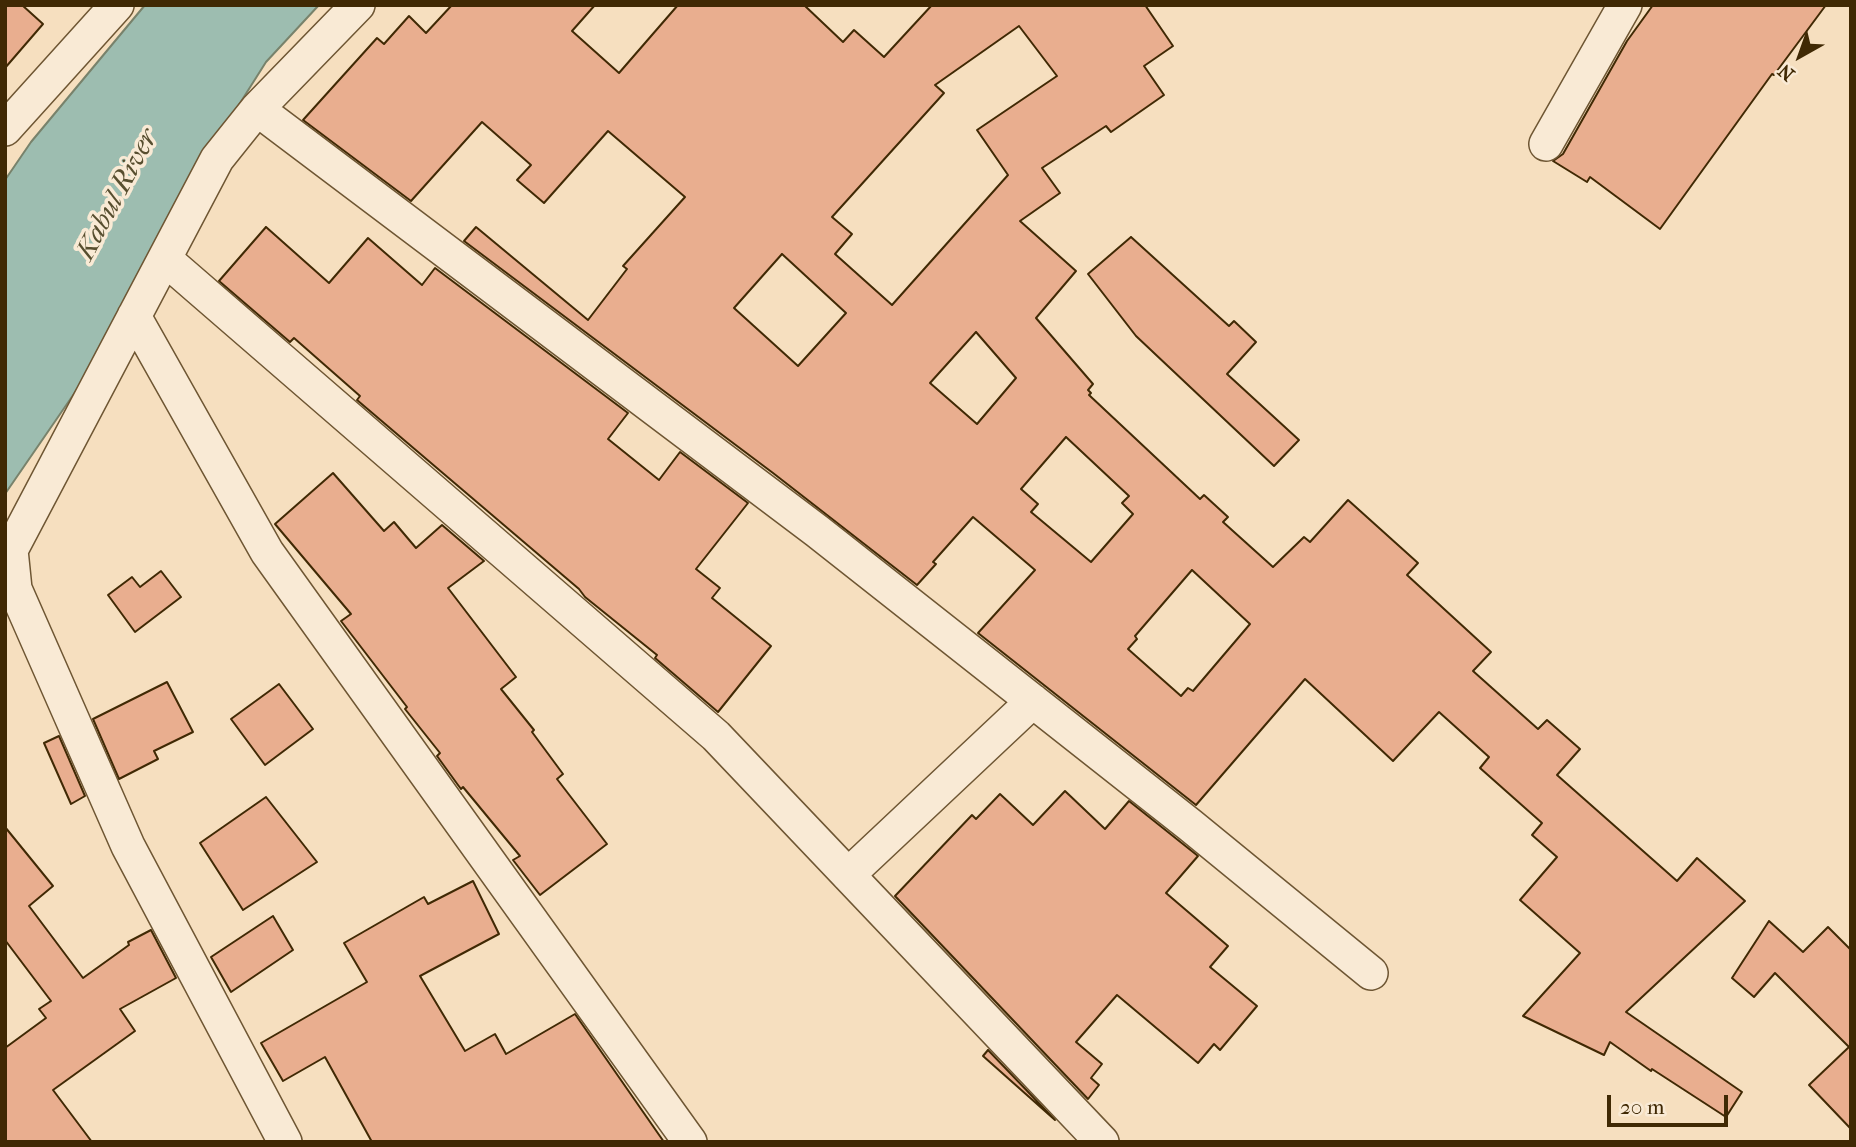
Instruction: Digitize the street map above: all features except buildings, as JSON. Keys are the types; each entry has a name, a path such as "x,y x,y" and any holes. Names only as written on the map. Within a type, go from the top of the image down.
{"street":[{"path":"5,129 117,5"},
{"path":"285,1142 128,846 15,589 11,550 217,159 257,109 358,5"},
{"path":"1546,144 1625,5"},
{"path":"257,109 817,531 1190,825 1371,973"},
{"path":"164,259 716,736 1102,1142"},
{"path":"134,316 267,552 690,1142"},
{"path":"848,875 1032,701"}],"water":[{"name":"Kabul River","path":"145,5 319,5 266,62 223,130 78,388 5,494 5,180 31,142"}]}
